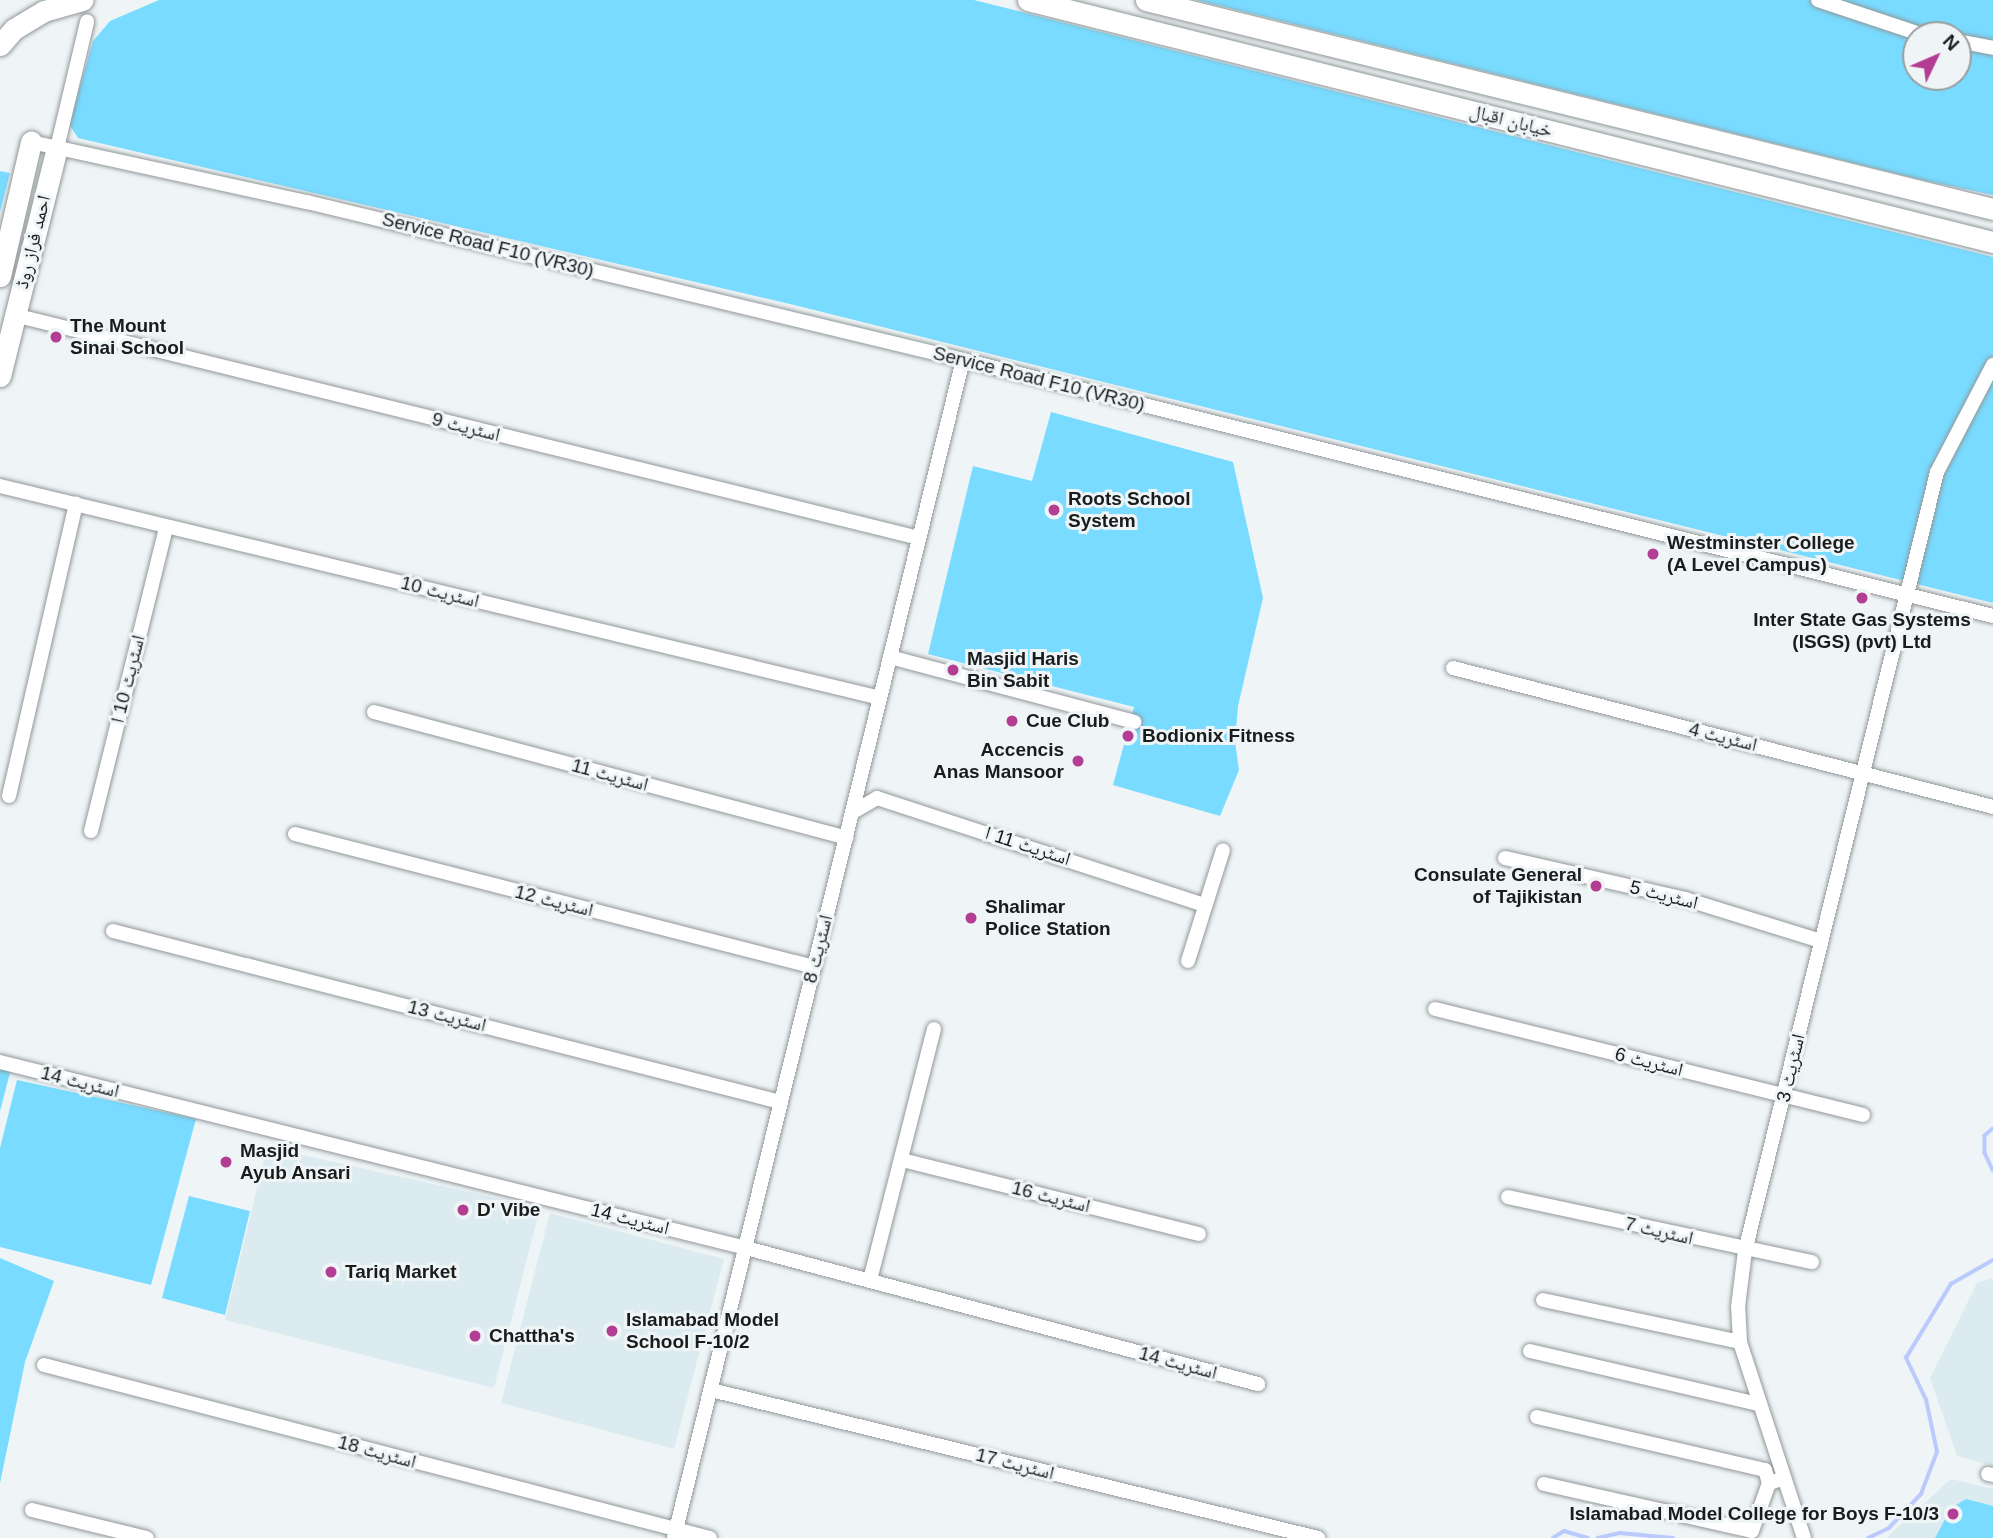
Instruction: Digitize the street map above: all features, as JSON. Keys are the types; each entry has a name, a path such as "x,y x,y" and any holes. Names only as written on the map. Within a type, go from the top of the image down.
{"main road":[{"path":"0,45 14,29 44,11 82,0"},
{"name":"خیابان اقبال","path":"1028,0 1993,242"},
{"name":"خیابان اقبال","path":"1146,0 1993,209"},
{"name":"احمد فراز روڈ","path":"0,276 32,142"},
{"name":"احمد فراز روڈ","path":"0,376 57,148"}],"street":[{"path":"1818,0 1902,28"},
{"path":"57,148 87,22"},
{"path":"1972,44 1993,48"},
{"name":"Service Road F10 (VR30)","path":"32,142 83,151 963,359 1993,616"},
{"name":"اسٹریٹ 9","path":"14,315 919,538"},
{"name":"اسٹریٹ 8","path":"675,1534 963,359"},
{"name":"اسٹریٹ 3","path":"1804,1538 1776,1481 1740,1342 1738,1307 1745,1251 1821,941 1866,774 1937,472 1993,365"},
{"name":"اسٹریٹ 10","path":"0,486 880,698"},
{"path":"9,796 76,504"},
{"name":"اسٹریٹ 10 ا","path":"91,831 166,527"},
{"path":"890,657 1134,722"},
{"name":"اسٹریٹ 4","path":"1452,668 1993,807"},
{"name":"اسٹریٹ 11","path":"374,712 846,838"},
{"name":"اسٹریٹ 11 ا","path":"853,812 877,798 1205,905"},
{"name":"اسٹریٹ 12","path":"295,834 814,967"},
{"path":"1188,961 1223,850"},
{"name":"اسٹریٹ 5","path":"1504,858 1685,899 1821,941"},
{"name":"اسٹریٹ 13","path":"113,931 780,1102"},
{"name":"اسٹریٹ 6","path":"1434,1009 1863,1115"},
{"path":"870,1280 934,1029"},
{"name":"اسٹریٹ 14","path":"0,1062 746,1248 1258,1384"},
{"name":"اسٹریٹ 16","path":"902,1160 1199,1234"},
{"name":"اسٹریٹ 7","path":"1508,1197 1745,1251 1812,1262"},
{"path":"1543,1300 1740,1342"},
{"path":"1530,1351 1758,1404"},
{"name":"اسٹریٹ 18","path":"44,1365 675,1534 710,1538"},
{"name":"اسٹریٹ 17","path":"711,1390 1318,1538"},
{"path":"1537,1417 1765,1470 1776,1481 1752,1531 1544,1483"},
{"path":"32,1510 147,1538"}],"shaded area":[{"path":"159,0 974,0 1993,257 1993,603 790,304 78,138 69,124 93,41 110,21"},
{"path":"1196,0 1993,0 1993,195 1922,180"},
{"path":"0,171 10,173 0,212"},
{"path":"1051,412 1233,462 1263,598 1238,706 1235,741 1239,770 1220,816 1113,785 1134,707 928,654 973,466 1032,481"},
{"path":"0,1062 12,1065 0,1111"},
{"path":"17,1080 196,1119 151,1285 0,1247 0,1148"},
{"path":"267,1147 540,1208 494,1388 225,1320"},
{"path":"189,1196 250,1211 225,1315 162,1298"},
{"name":"Islamabad Model School F-10/2","path":"550,1213 724,1259 674,1449 501,1403"},
{"path":"0,1258 54,1281 25,1362 0,1483"},
{"path":"1993,1278 1993,1466 1957,1456 1930,1378 1977,1283"},
{"name":"Islamabad Model College for Boys F-10/3","path":"1951,1479 1993,1489 1993,1538 1886,1538"},
{"path":"1966,1499 1993,1506 1993,1538 1935,1538 1951,1508"}],"waterway":[{"path":"1993,1129 1985,1136 1985,1153 1993,1170"},
{"path":"1868,1538 1889,1528 1921,1494 1937,1452 1926,1400 1906,1358 1951,1284 1993,1260"},
{"path":"1553,1538 1564,1531 1588,1538"},
{"path":"1598,1538 1620,1533 1673,1538"}],"place":[{"name":"The Mount Sinai School","path":"56,337"},
{"name":"Roots School System","path":"1054,510"},
{"name":"Westminster College (A Level Campus)","path":"1653,554"},
{"name":"Inter State Gas Systems (ISGS) (pvt) Ltd","path":"1862,598"},
{"name":"Masjid Haris Bin Sabit","path":"953,670"},
{"name":"Cue Club","path":"1012,721"},
{"name":"Bodionix Fitness","path":"1128,736"},
{"name":"Accencis Anas Mansoor","path":"1078,761"},
{"name":"Consulate General of Tajikistan","path":"1596,886"},
{"name":"Shalimar Police Station","path":"971,918"},
{"name":"Masjid Ayub Ansari","path":"226,1162"},
{"name":"D' Vibe","path":"463,1210"},
{"name":"Tariq Market","path":"331,1272"},
{"name":"Islamabad Model School F-10/2","path":"612,1331"},
{"name":"Chattha's","path":"475,1336"},
{"name":"Islamabad Model College for Boys F-10/3","path":"1953,1514"}]}
